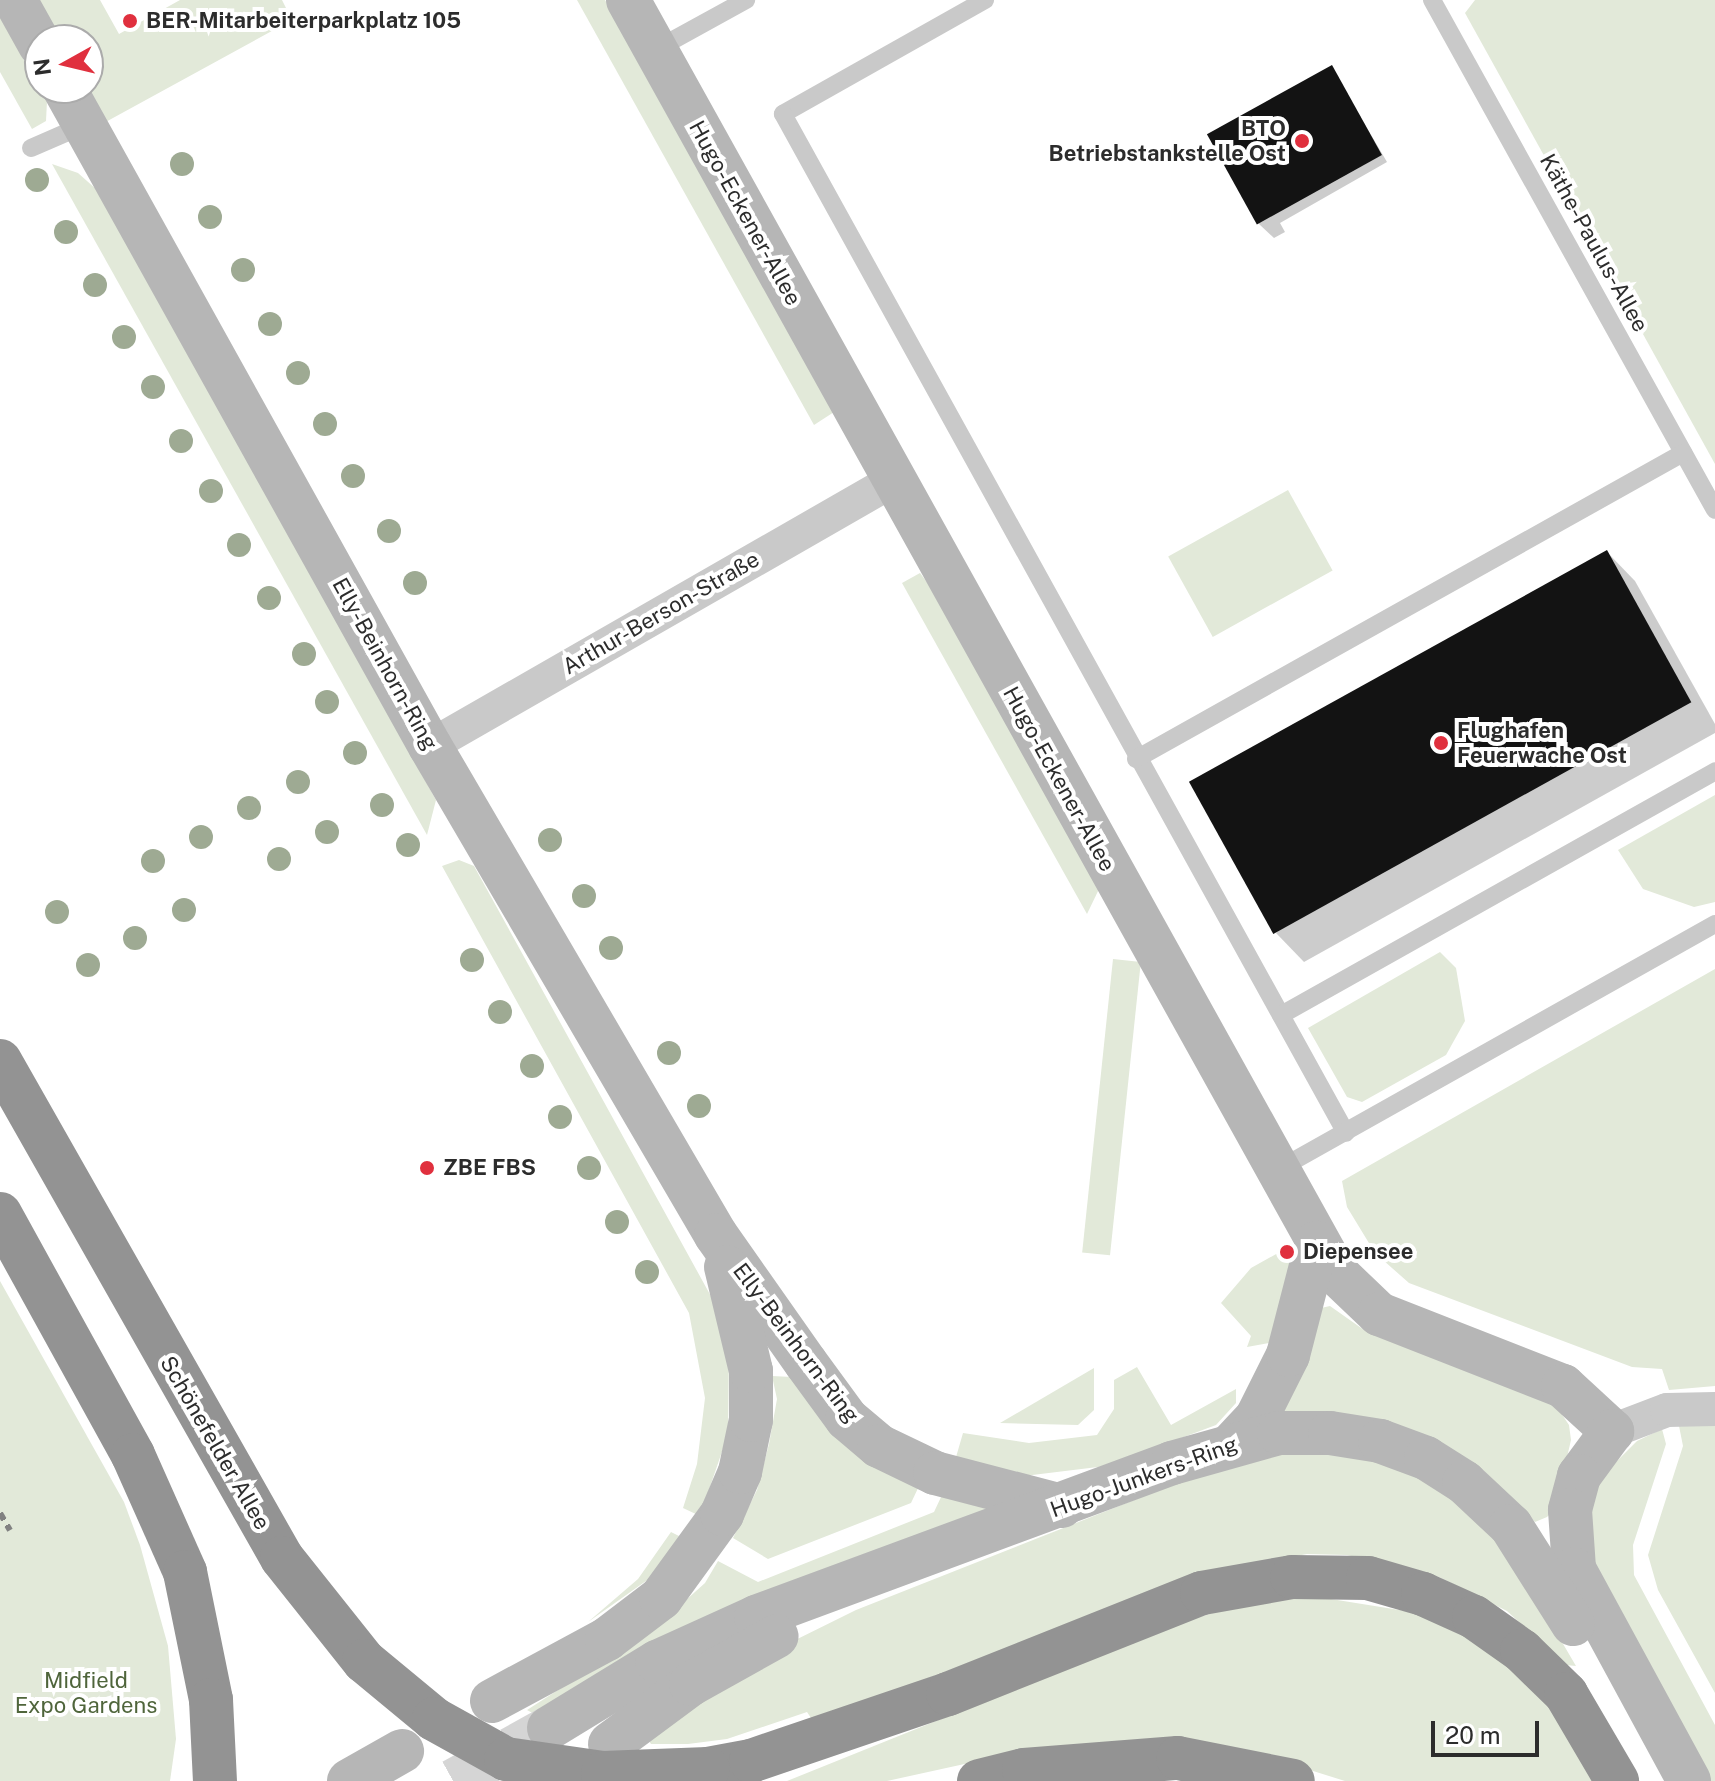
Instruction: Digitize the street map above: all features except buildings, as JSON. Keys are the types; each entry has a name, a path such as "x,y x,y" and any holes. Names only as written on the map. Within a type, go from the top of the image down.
{"highway":[{"name":"Schönefelder Allee","path":"0,1061 282,1558 364,1661 434,1719 545,1781"},
{"path":"0,1214 161,1513 185,1572 211,1700 215,1781"},
{"path":"506,1759 603,1773 708,1769 751,1761 934,1699 1202,1593 1307,1577 1368,1578 1423,1594 1474,1617 1522,1651 1566,1694 1617,1781"},
{"path":"979,1781 1024,1770 1178,1758 1293,1781"}],"street":[{"path":"15,0 28,24"},
{"name":"Hugo-Eckener-Allee","path":"628,0 892,481 1279,1169 1317,1243 1354,1295 1379,1314 1563,1386 1582,1398 1612,1431"},
{"name":"Elly-Beinhorn-Ring","path":"74,107 430,746 716,1235 847,1419 879,1446 935,1473 1062,1506"},
{"name":"Arthur-Berson-Straße","path":"430,746 892,481"},
{"name":"Elly-Beinhorn-Ring","path":"492,1701 607,1639 661,1598 722,1514 748,1433 751,1371 716,1235"},
{"path":"1234,1442 1257,1417 1279,1377 1317,1243"},
{"path":"1689,1781 1574,1569 1570,1510 1579,1476 1612,1431 1667,1410 1715,1409"},
{"name":"Hugo-Junkers-Ring","path":"549,1728 657,1662 756,1617 993,1534 1234,1442 1292,1433 1380,1441 1426,1458 1464,1482 1511,1526 1546,1577 1657,1781"},
{"path":"610,1744 691,1684 777,1636 993,1534"},
{"path":"349,1781 402,1751"}],"lane":[{"path":"655,50 746,0"},
{"path":"985,0 783,114 1136,759 1346,1133"},
{"name":"Käthe-Paulus-Allee","path":"1432,0 1715,510"},
{"path":"31,148 74,107"},
{"path":"1136,759 1683,453"},
{"path":"1281,1015 1715,771"},
{"path":"1279,1169 1346,1133 1453,1068 1715,924"}],"green space":[{"path":"32,0 100,0 119,34 180,0 282,0 292,20 102,124 94,104 104,104 104,24 46,24"},
{"path":"577,0 605,0 827,394 834,412 814,425"},
{"path":"1475,0 1715,0 1715,464 1465,13"},
{"path":"0,17 24,60 24,104 47,104 46,121 32,129 0,72"},
{"path":"52,164 78,173 96,189 436,800 427,835"},
{"path":"1288,490 1333,570 1213,637 1168,556"},
{"path":"920,573 938,597 1100,887 1087,914 902,583"},
{"path":"1715,795 1715,902 1694,907 1643,889 1618,850"},
{"path":"459,860 474,866 718,1309 729,1353 728,1434 700,1516 683,1508 697,1464 705,1398 689,1313 442,866"},
{"path":"1440,952 1456,968 1465,1021 1446,1055 1362,1102 1347,1097 1308,1028"},
{"path":"1113,959 1141,962 1110,1255 1082,1252"},
{"path":"1715,969 1715,1386 1669,1390 1662,1369 1632,1367 1409,1283 1375,1253 1347,1207 1342,1181"},
{"path":"1294,1244 1296,1262 1269,1343 1247,1347 1251,1336 1221,1303 1251,1268"},
{"name":"Midfield Expo Gardens","path":"0,1281 124,1502 140,1545 168,1646 176,1739 170,1781 0,1781"},
{"path":"1330,1306 1364,1330 1545,1399 1559,1410 1569,1425 1571,1440 1555,1509 1535,1522 1483,1470 1342,1413 1282,1412 1321,1308"},
{"path":"1137,1367 1171,1425 1236,1389 1236,1403 1216,1425 1106,1466 1016,1477 954,1464 963,1433 1029,1443 1097,1435 1114,1409 1114,1380"},
{"path":"1094,1368 1094,1410 1078,1425 1000,1423"},
{"path":"772,1376 792,1377 920,1484 911,1503 768,1559 733,1538 757,1490 769,1444 777,1399"},
{"path":"1715,1425 1715,1693 1658,1590 1648,1555 1683,1446 1679,1426"},
{"path":"1662,1429 1666,1444 1633,1545 1634,1575 1715,1725 1715,1781 1706,1781 1592,1564 1589,1509 1600,1478 1637,1441"},
{"path":"1285,1452 1356,1455 1407,1471 1466,1506 1518,1567 1576,1666 1566,1665 1507,1611 1439,1577 1347,1555 1307,1554 1213,1572 813,1721 807,1712 727,1739 688,1744 651,1744 643,1732 755,1660 856,1610 1200,1474"},
{"path":"942,1495 991,1507 538,1716 527,1710 656,1627 705,1583 718,1561 758,1582 934,1512"},
{"path":"671,1532 685,1539 653,1576 588,1622 638,1579"},
{"path":"1306,1595 1412,1612 1464,1636 1515,1671 1559,1718 1601,1781 1345,1781 1252,1752 1170,1740 1038,1748 887,1781 787,1781 1177,1624 1251,1601"}],"tunnel":[{"path":"453,1781 549,1728"}],"railway":[{"path":"0,1513 10,1530"}],"place":[{"name":"BER-Mitarbeiterparkplatz 105","path":"130,21"},
{"name":"BTO Betriebstankstelle Ost","path":"1302,141"},
{"name":"Flughafen Feuerwache Ost","path":"1441,743"},
{"name":"ZBE FBS","path":"427,1168"},
{"name":"Diepensee","path":"1287,1252"}]}
